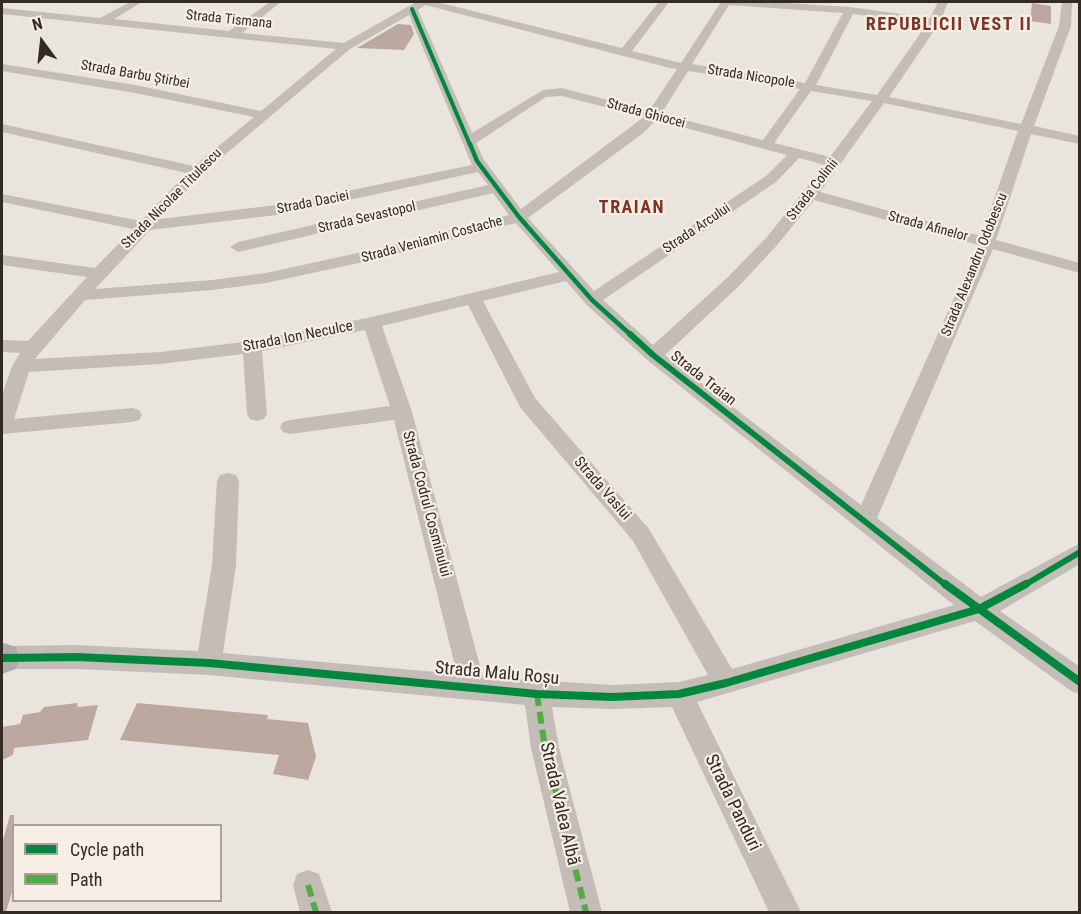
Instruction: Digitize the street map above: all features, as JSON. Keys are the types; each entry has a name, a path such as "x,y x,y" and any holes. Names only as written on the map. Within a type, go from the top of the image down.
{"street":[{"path":"101,22 137,2"},
{"path":"230,36 276,2"},
{"path":"625,52 664,2"},
{"path":"727,2 849,10 934,22"},
{"name":"Strada Veniamin Costache","path":"80,295 266,278 332,265 519,217 637,131 652,117 727,2"},
{"name":"Strada Colinii","path":"653,355 734,281 812,194 934,22 943,2"},
{"name":"Strada Alexandru Odobescu","path":"865,521 987,243 1026,129 1065,26 1067,2"},
{"name":"Strada Nicopole","path":"420,4 685,67 881,99 1080,140"},
{"name":"Strada Nicolae Titulescu","path":"2,425 8,385 33,347 143,226 197,171 346,47 420,4"},
{"name":"Strada Traian","path":"420,4 468,142 481,167 519,217 592,300 653,355 865,521 979,609 1080,682"},
{"path":"766,145 810,86 849,10"},
{"name":"Strada Tismana","path":"2,11 346,47"},
{"name":"Strada Barbu Știrbei","path":"2,67 135,89 262,115"},
{"name":"Strada Ghiocei","path":"468,142 549,92 568,93 652,117 835,163"},
{"path":"2,128 197,171"},
{"name":"Strada Arcului","path":"592,300 771,179 796,153"},
{"name":"Strada Daciei","path":"2,198 143,226 285,208 481,167"},
{"name":"Strada Sevastopol","path":"238,247 496,188"},
{"name":"Strada Afinelor","path":"812,194 1080,268"},
{"path":"2,260 99,274"},
{"name":"Strada Ion Neculce","path":"21,366 160,358 252,346 372,323 569,275"},
{"name":"Strada Vaslui","path":"472,298 511,376 527,402 641,535 726,683"},
{"name":"Strada Codrul Cosminului","path":"372,323 402,411 473,687"},
{"path":"2,346 33,347"},
{"path":"252,346 257,414"},
{"path":"290,427 402,411"},
{"path":"2,425 132,415"},
{"path":"209,663 224,565 228,481"},
{"name":"Strada Malu Roșu","path":"2,658 76,657 209,663 537,694 612,697 679,694 726,683 979,609 996,602 1080,552"},
{"name":"Strada Valea Albă","path":"537,694 550,768 586,912"},
{"name":"Strada Panduri","path":"679,694 785,912"}],"building":[{"path":"1032,3 1051,6 1051,24 1030,21"},
{"path":"398,24 411,25 414,34 404,50 357,48"},
{"path":"77,703 78,707 98,705 88,740 14,748 13,755 2,760 2,727 20,724 23,715 40,712 44,707"},
{"path":"137,703 268,715 267,719 308,723 316,757 308,780 273,774 279,755 120,740"},
{"path":"10,815 14,815 12,892 6,912 2,912 2,844"}],"marked path":[{"path":"537,694 545,748 586,912"},
{"path":"308,885 316,912"}],"cycle path":[{"path":"412,9 477,161 519,217 592,300 653,355 960,596 1080,682"},
{"path":"2,658 77,657 209,663 537,694 612,697 679,694 726,683 979,609 996,602 1080,552"}],"district":[{"name":"REPUBLICII VEST II","path":"949,25"},
{"name":"TRAIAN","path":"632,208"}]}
